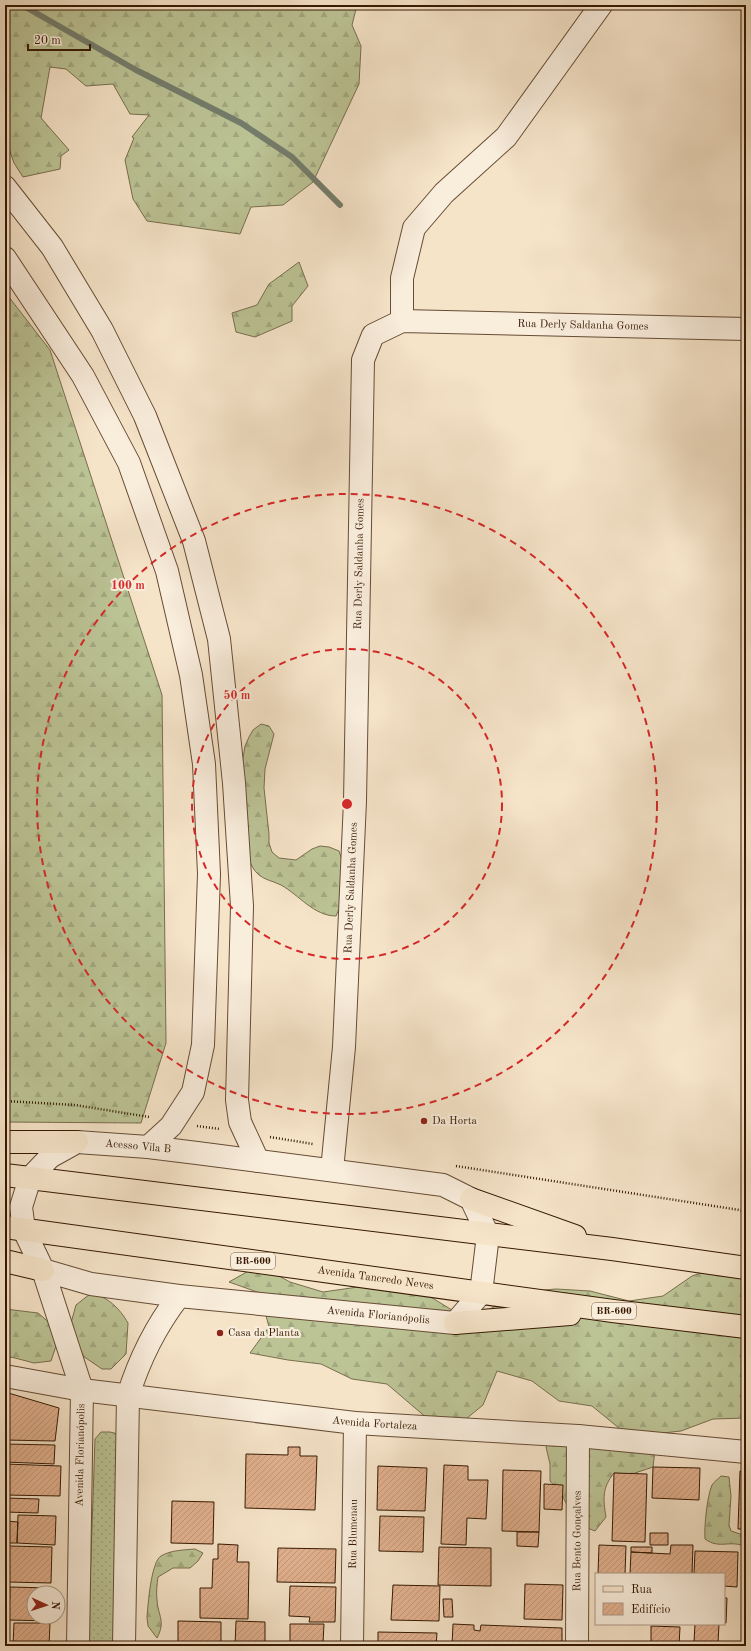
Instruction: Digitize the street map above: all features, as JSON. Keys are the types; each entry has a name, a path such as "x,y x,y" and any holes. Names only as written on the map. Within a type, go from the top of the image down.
{"main road":[{"path":"5,1142 77,1142"},
{"path":"5,1175 612,1249 746,1268"},
{"path":"471,1199 612,1249"},
{"name":"Avenida Tancredo Neves","path":"15,1229 613,1311 746,1327"},
{"path":"5,1261 43,1270"},
{"path":"455,1323 613,1311"}],"street":[{"path":"402,321 402,278 414,228 444,193 506,137 601,5"},
{"path":"5,186 52,247 102,330 145,416 194,541 219,639 234,783 242,906 237,1100 240,1122 258,1161"},
{"path":"5,258 83,376 129,463 167,571 191,676 204,764 209,874 203,1045 193,1092 171,1126 148,1147"},
{"name":"Rua Derly Saldanha Gomes","path":"332,1170 344,1047 354,817 363,360 373,335 402,321 746,329"},
{"path":"30,1178 50,1157 77,1142"},
{"name":"Acesso Vila B","path":"77,1142 148,1147 443,1185 471,1199"},
{"name":"Avenida Florianópolis","path":"30,1178 20,1207 15,1229 43,1270 82,1390 78,1646"},
{"path":"455,1323 482,1293 488,1235 471,1199"},
{"name":"Avenida Florianópolis","path":"43,1270 91,1284 179,1296 455,1323"},
{"path":"124,1646 128,1396 135,1373 163,1318 179,1296"},
{"name":"Avenida Fortaleza","path":"5,1376 82,1390 355,1422 578,1436 746,1452"},
{"name":"Rua Blumenau","path":"352,1646 355,1422"},
{"name":"Rua Bento Gonçalves","path":"577,1646 578,1436"}],"green space":[{"path":"5,5 357,5 352,25 361,46 359,84 313,182 283,205 251,207 240,234 147,221 133,199 125,160 134,138 132,137 149,115 130,114 113,84 86,86 66,69 50,67 41,118 69,150 61,156 60,169 23,177 14,163 5,137"},
{"path":"299,262 308,286 292,306 292,321 255,337 236,332 232,313 257,305 269,284"},
{"path":"5,292 50,350 162,695 166,1043 141,1123 5,1122"},
{"path":"261,724 269,726 274,734 265,769 264,788 269,843 272,852 279,858 296,860 312,849 320,846 329,847 339,851 342,860 343,899 336,916 321,913 288,889 261,877 254,870 249,859 242,764 245,746 249,737 253,730"},
{"path":"746,1255 746,1418 713,1419 681,1431 645,1435 655,1450 653,1467 632,1474 614,1473 607,1484 604,1494 606,1517 595,1531 580,1525 569,1509 561,1493 550,1481 550,1464 546,1447 556,1436 625,1433 592,1406 559,1401 532,1381 497,1371 483,1405 461,1423 428,1419 387,1384 352,1379 321,1364 250,1353 269,1327 260,1293 229,1282 259,1265 290,1282 323,1292 358,1287 426,1294 455,1312 490,1309 521,1292 556,1289 590,1291 629,1301 663,1296 692,1276"},
{"path":"90,1294 107,1300 117,1308 128,1323 126,1354 111,1369 102,1369 80,1354 71,1323 76,1305"},
{"path":"5,1309 38,1313 52,1325 57,1343 51,1361 34,1363 5,1356"},
{"path":"101,1432 118,1434 115,1646 88,1646 95,1439"},
{"path":"721,1476 729,1477 731,1496 729,1525 731,1531 746,1536 746,1547 735,1544 715,1544 705,1539 706,1512 710,1490 712,1485"},
{"path":"195,1549 203,1553 198,1561 190,1568 173,1568 158,1577 157,1597 161,1627 157,1638 148,1626 147,1617 152,1575 155,1566 161,1556 165,1554"}],"building":[{"path":"5,1392 59,1408 55,1441 5,1440"},
{"path":"5,1444 55,1445 54,1464 5,1462"},
{"path":"288,1447 300,1447 300,1456 317,1456 315,1510 245,1508 246,1454 288,1455"},
{"path":"5,1464 61,1466 60,1496 5,1495"},
{"path":"444,1465 468,1466 468,1480 488,1480 486,1519 467,1518 466,1545 441,1544"},
{"path":"378,1466 427,1468 425,1511 377,1510"},
{"path":"653,1467 700,1468 699,1500 652,1498"},
{"path":"503,1470 541,1471 539,1532 502,1531"},
{"path":"740,1471 746,1471 746,1529 738,1529"},
{"path":"614,1473 647,1474 645,1542 612,1541"},
{"path":"544,1484 563,1485 562,1510 544,1509"},
{"path":"5,1498 39,1499 38,1513 5,1512"},
{"path":"172,1501 214,1502 213,1544 171,1543"},
{"path":"18,1515 56,1516 55,1545 17,1543"},
{"path":"380,1516 424,1517 423,1552 379,1551"},
{"path":"5,1521 18,1522 17,1543 5,1543"},
{"path":"517,1532 539,1532 538,1547 517,1546"},
{"path":"650,1533 668,1533 668,1545 650,1545"},
{"path":"218,1544 238,1545 237,1562 249,1562 248,1619 200,1618 200,1588 212,1588 213,1559 218,1559"},
{"path":"599,1545 626,1546 625,1573 598,1573"},
{"path":"671,1545 693,1545 692,1573 630,1573 631,1552 670,1554"},
{"path":"5,1546 9,1546 8,1577 5,1577"},
{"path":"9,1546 52,1547 51,1583 8,1582"},
{"path":"439,1547 491,1548 491,1586 438,1585"},
{"path":"631,1547 652,1547 652,1553 631,1552"},
{"path":"278,1548 336,1549 335,1583 277,1582"},
{"path":"695,1551 738,1552 737,1587 725,1586 725,1573 694,1573"},
{"path":"525,1584 563,1585 562,1620 524,1619"},
{"path":"393,1585 440,1586 439,1621 391,1620"},
{"path":"290,1586 336,1587 335,1622 309,1622 310,1617 289,1616"},
{"path":"10,1587 26,1587 26,1620 9,1620"},
{"path":"725,1598 727,1598 726,1623"},
{"path":"443,1599 452,1599 453,1617 444,1617"},
{"path":"178,1621 221,1622 221,1646 178,1646"},
{"path":"236,1621 265,1622 265,1646 235,1646"},
{"path":"14,1623 26,1623 26,1625 50,1625 49,1646 13,1646"},
{"path":"290,1624 324,1624 323,1643 290,1642"},
{"path":"453,1624 474,1625 474,1630 480,1631 481,1625 562,1628 562,1646 452,1646"},
{"path":"695,1625 719,1625 718,1643 694,1642"},
{"path":"651,1626 680,1627 679,1646 651,1646"},
{"path":"378,1632 437,1633 436,1646 378,1646"}],"waterway":[{"path":"22,5 136,70 241,123 292,157 340,205"}],"place":[{"name":"Da Horta","path":"424,1121"},
{"name":"Casa da Planta","path":"220,1333"}]}
